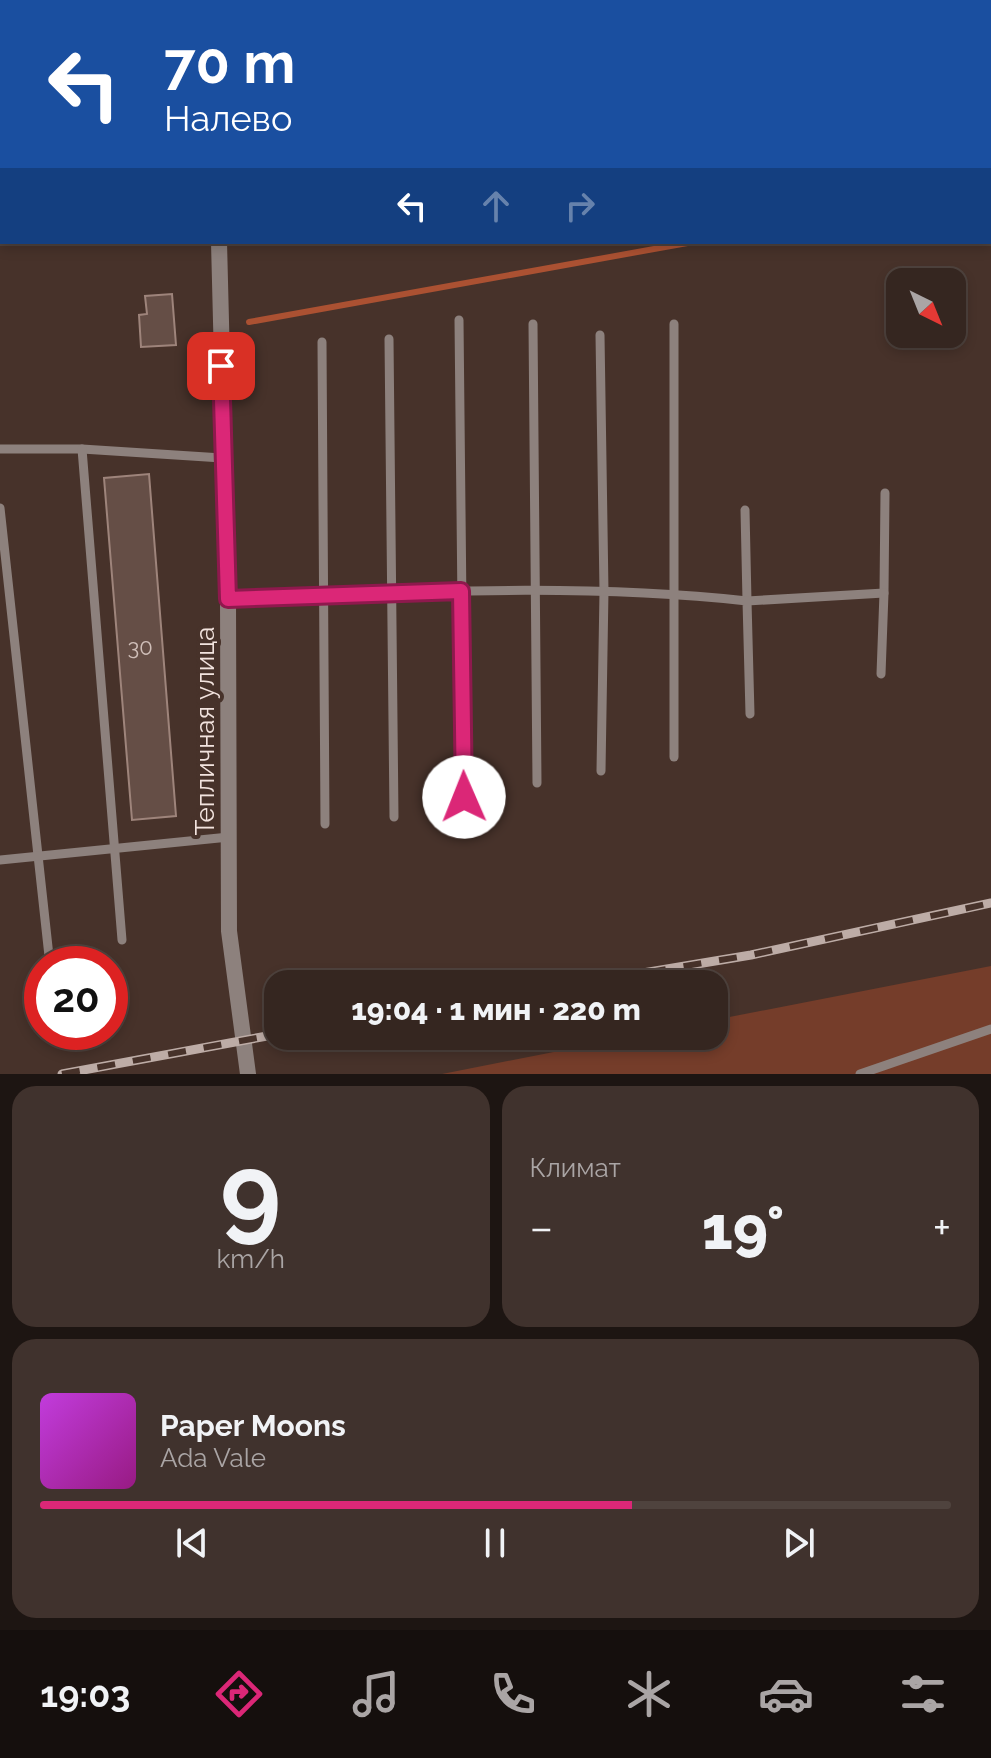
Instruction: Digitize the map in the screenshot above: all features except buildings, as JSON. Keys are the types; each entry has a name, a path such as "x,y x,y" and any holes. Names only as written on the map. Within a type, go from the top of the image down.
{"street":[{"name":"Тепличная улица","path":"219,244 222,458 228,599 229,931 248,1074"}],"lane":[{"path":"459,320 464,797"},
{"path":"533,324 537,783"},
{"path":"674,324 674,757"},
{"path":"600,335 604,591 601,771"},
{"path":"389,339 394,817"},
{"path":"322,342 321,596 325,824"},
{"path":"0,449 82,449 222,458"},
{"path":"82,449 122,940"},
{"path":"881,674 885,493"},
{"path":"0,508 48,946"},
{"path":"745,510 750,714"},
{"path":"228,599 535,588 675,593 747,601 884,593"},
{"path":"0,860 229,837"},
{"path":"860,1074 991,1029"}],"shaded area":[{"path":"991,966 991,1074 442,1074 564,1050 728,1050 728,1017"}],"waterway":[{"path":"249,322 682,244"}],"railway":[{"path":"661,970 751,955 991,903"},
{"path":"62,1074 264,1037"}],"route":[{"path":"221,366 228,599 461,591 464,797"}]}
